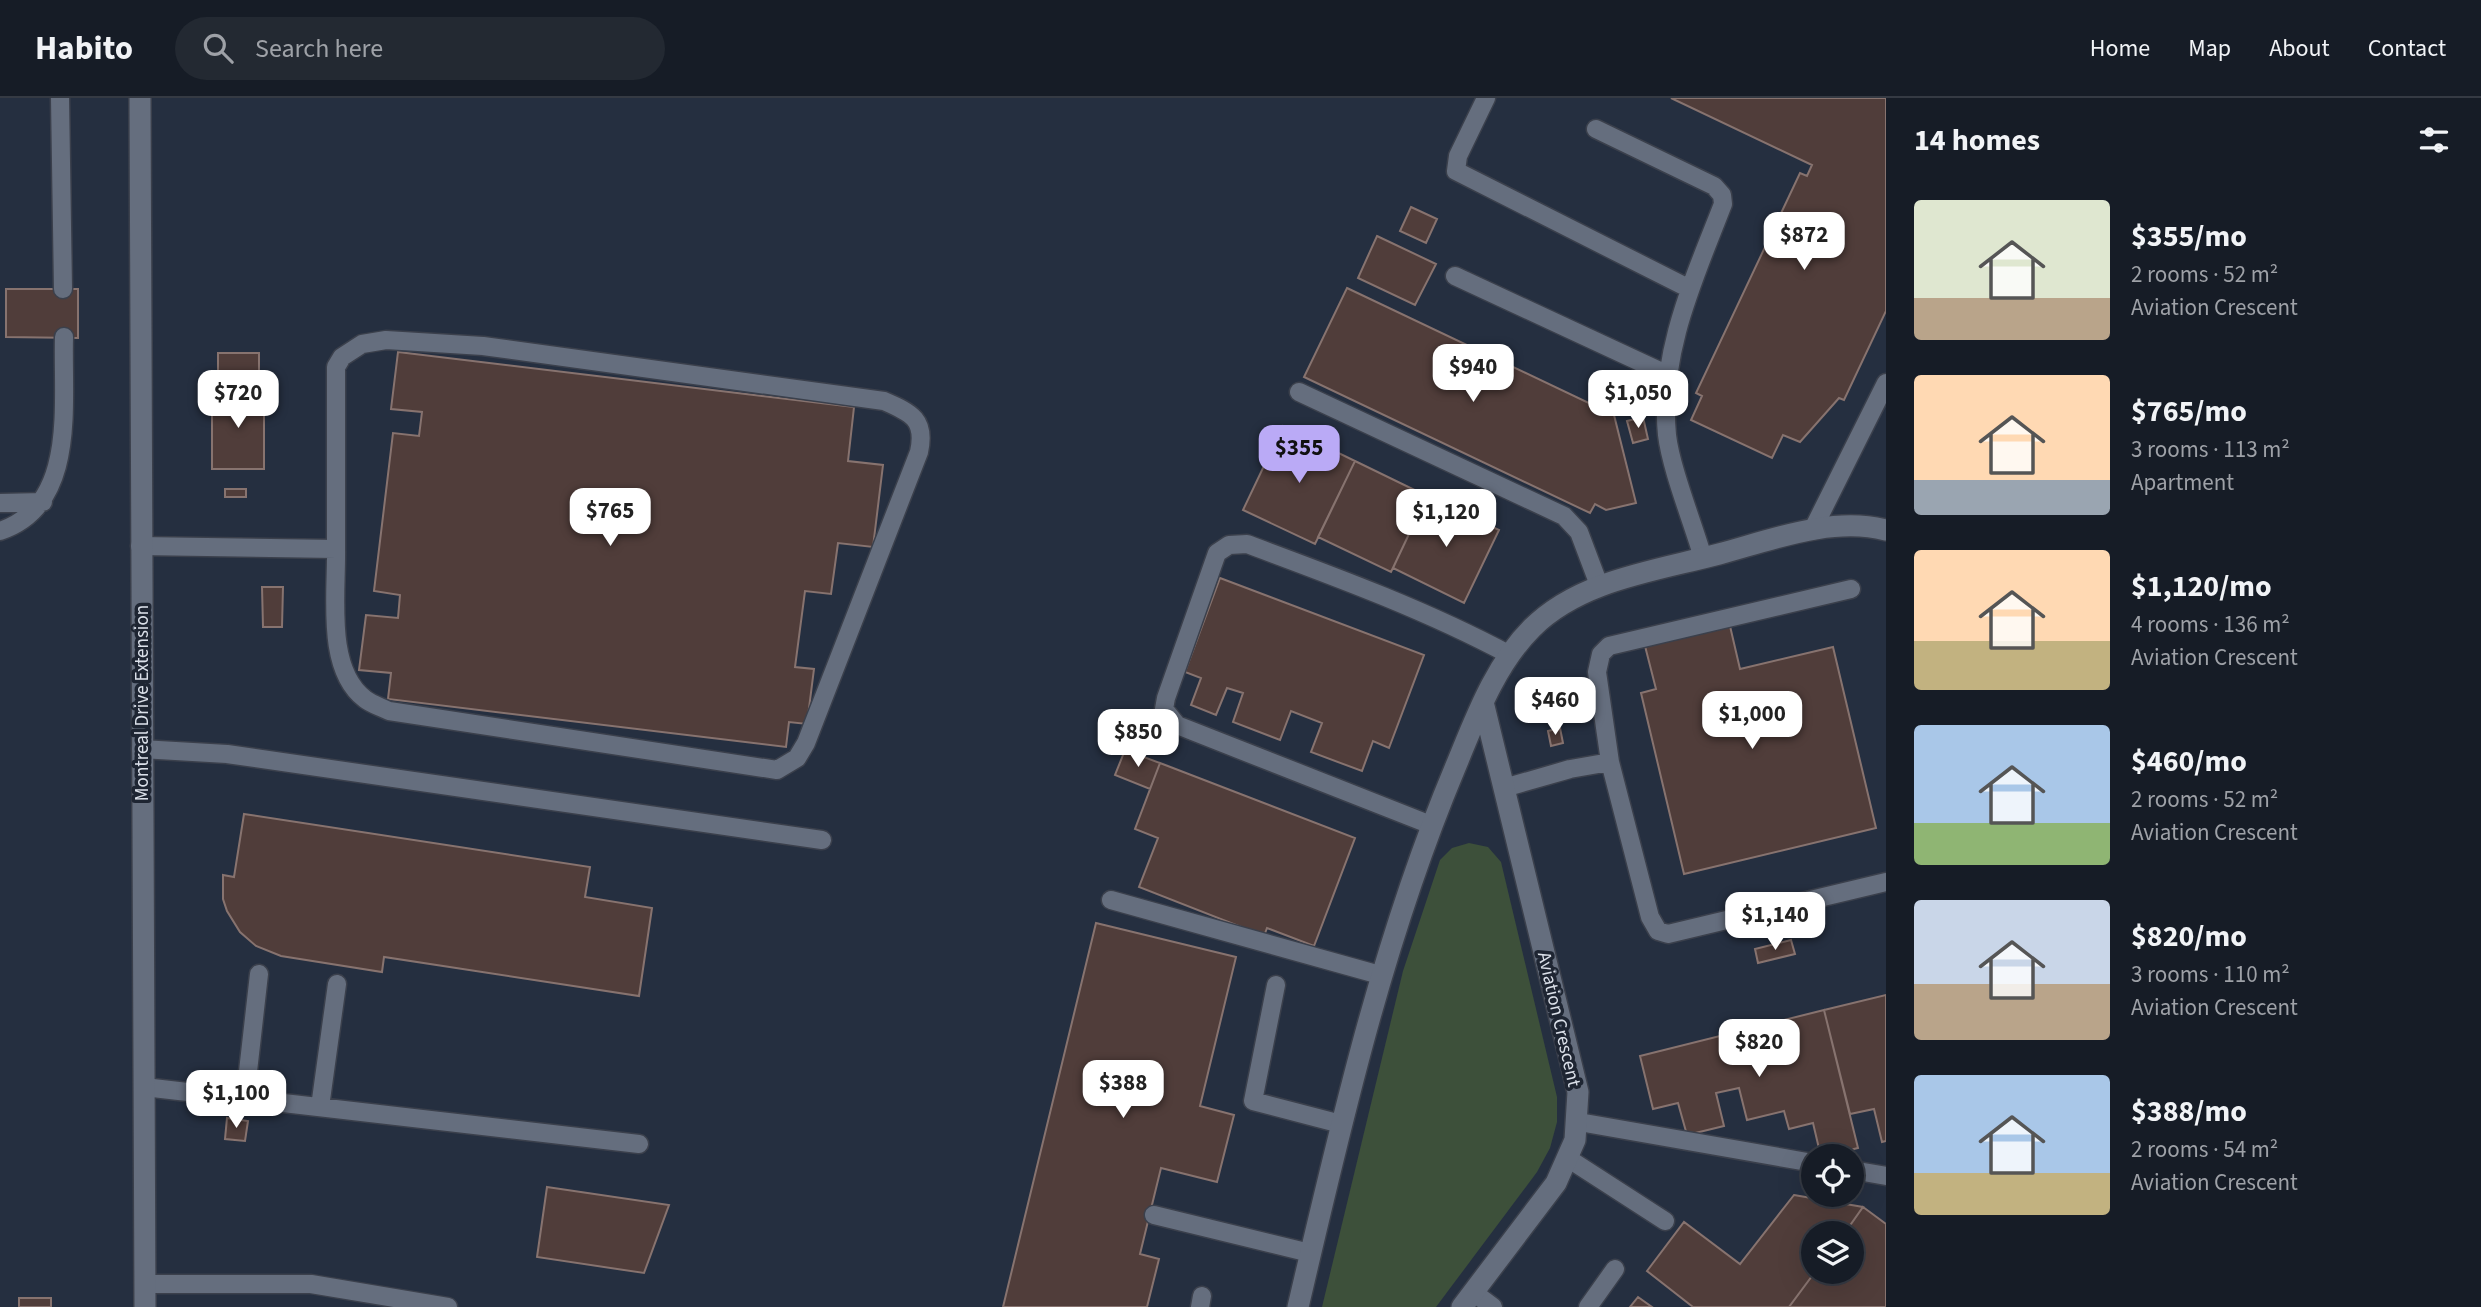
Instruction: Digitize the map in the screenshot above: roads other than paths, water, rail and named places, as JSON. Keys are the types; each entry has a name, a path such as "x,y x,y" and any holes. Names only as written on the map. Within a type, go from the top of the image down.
{"street":[{"name":"Montreal Drive Extension","path":"140,98 145,1307"},
{"path":"1297,1307 1380,975 1432,825 1483,702 1510,655 1532,628 1561,604 1599,585 1813,529 1870,526 1886,530"},
{"name":"Aviation Crescent","path":"1468,1300 1556,1183 1569,1159 1578,1122 1578,1092 1483,702"}],"lane":[{"path":"60,98 63,289"},
{"path":"1486,98 1458,156 1457,171 1690,289"},
{"path":"1596,129 1714,186 1722,195 1723,204 1690,289 1666,374 1668,438 1703,558"},
{"path":"1455,276 1666,374"},
{"path":"0,531 19,524 43,502 54,485 58,465 64,337"},
{"path":"386,340 483,346 884,401 916,420 923,435 919,452 806,743 797,758 777,770 389,711 364,698 345,673 337,655 336,549 335,367 342,356 362,344 386,340"},
{"path":"1813,529 1886,383"},
{"path":"1300,392 1564,516 1579,532 1599,585"},
{"path":"0,503 43,502"},
{"path":"1432,825 1177,725 1171,718 1164,709 1166,698 1217,553 1229,545 1247,544 1348,581 1470,634 1510,655"},
{"path":"141,546 336,549"},
{"path":"1850,589 1609,646 1601,654 1597,672 1609,762 1650,917 1658,931 1668,934 1886,882"},
{"path":"141,749 228,754 822,840"},
{"path":"1504,788 1570,769 1609,762"},
{"path":"1111,900 1380,975"},
{"path":"246,1098 259,974"},
{"path":"320,1108 337,984"},
{"path":"1276,985 1252,1101 1341,1124"},
{"path":"144,1087 639,1144"},
{"path":"1578,1122 1801,1161"},
{"path":"1569,1159 1665,1221"},
{"path":"1864,1172 1886,1176"},
{"path":"1154,1215 1310,1253"},
{"path":"1588,1307 1615,1269"},
{"path":"144,1284 311,1284 448,1307"},
{"path":"1468,1300 1493,1307"}]}
